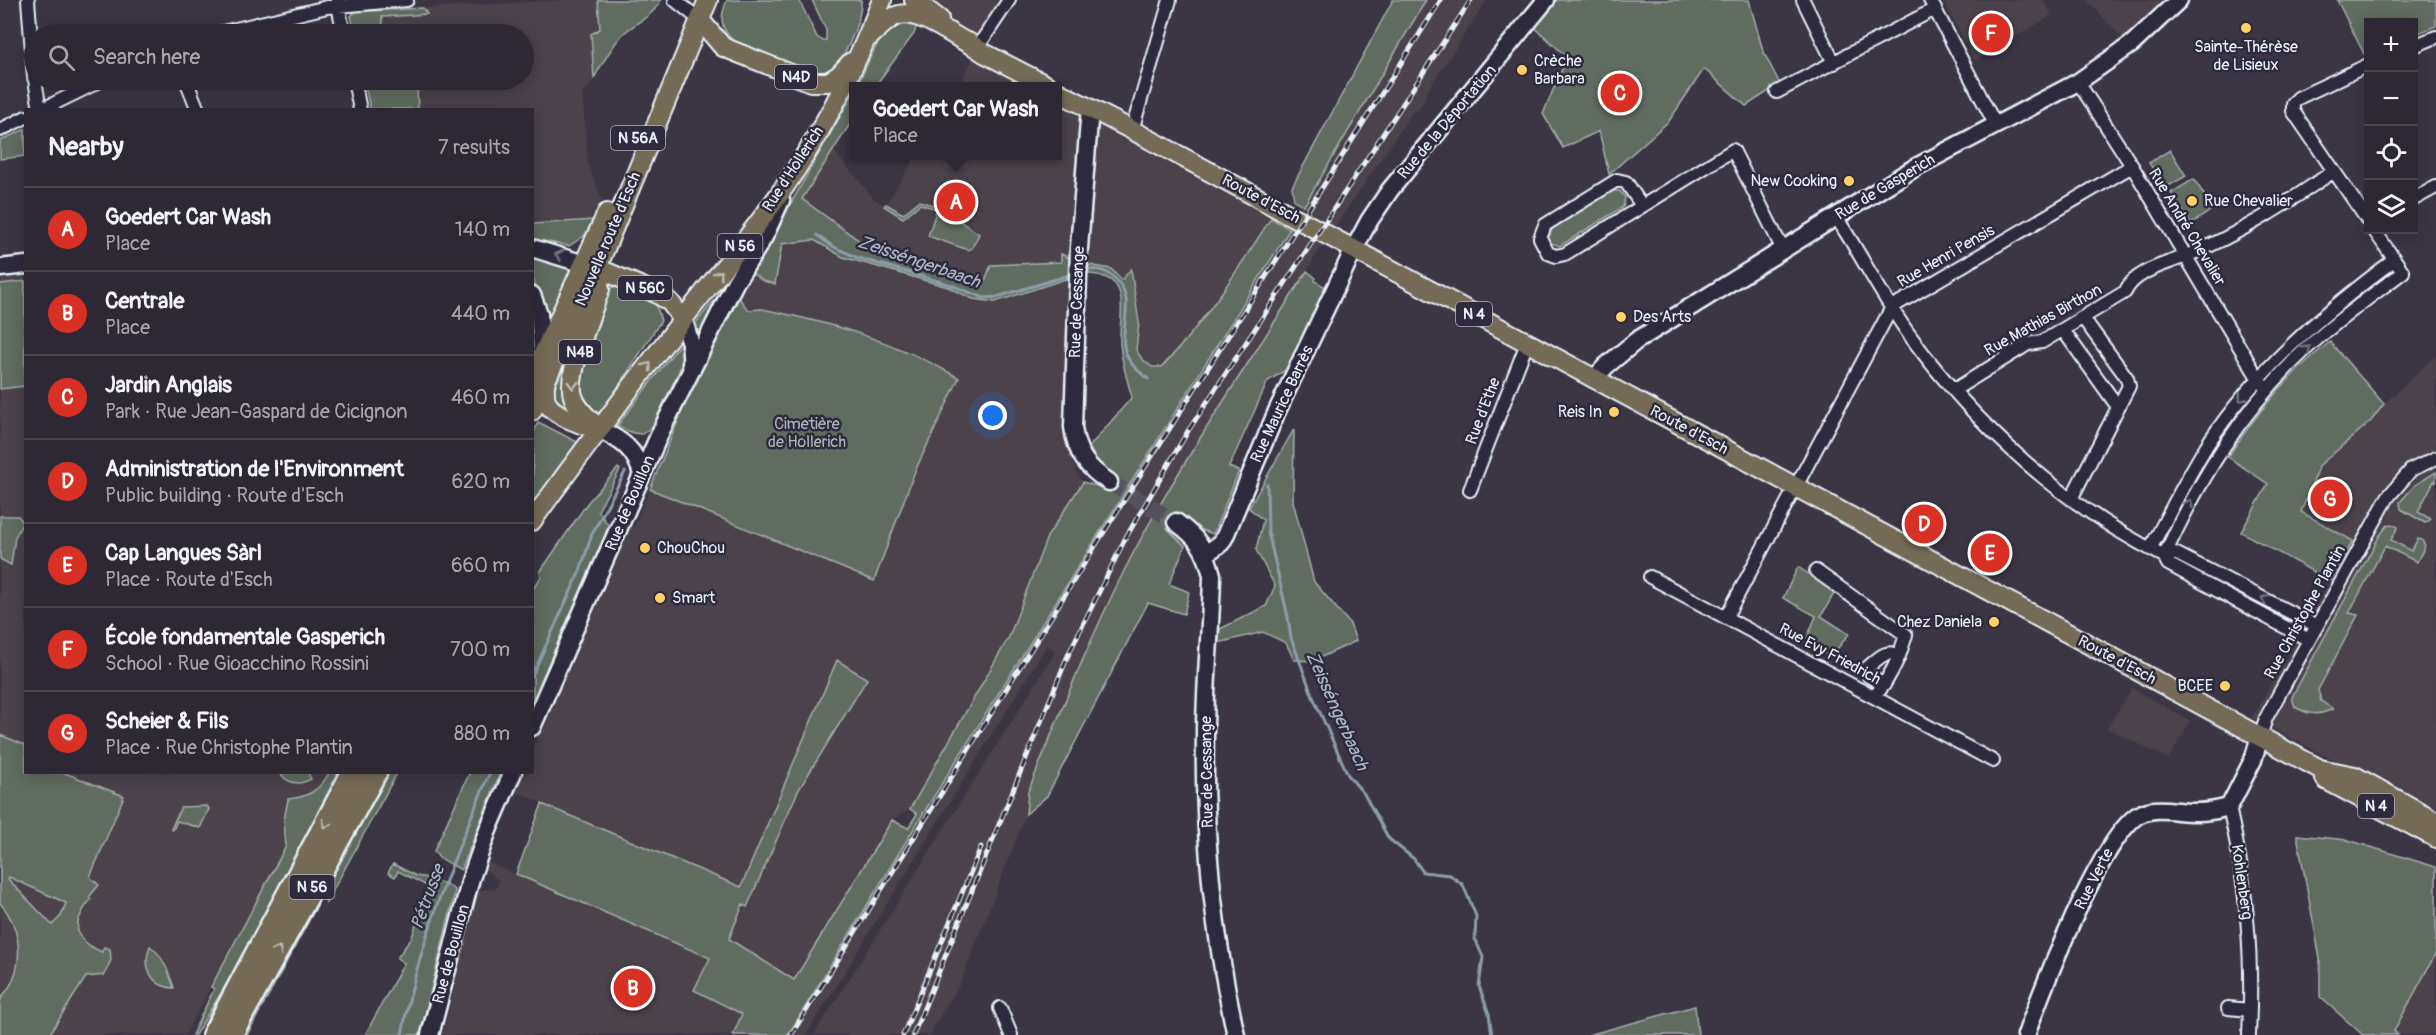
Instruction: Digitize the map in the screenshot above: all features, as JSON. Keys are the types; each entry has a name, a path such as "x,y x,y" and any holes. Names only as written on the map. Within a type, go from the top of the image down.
{"highway":[{"name":"N 56","path":"231,1035 243,995 352,774"},
{"name":"N 56","path":"213,1035 243,995 375,774"},
{"name":"N 56","path":"237,1035 243,995"},
{"path":"203,1035 243,995"}],"main road":[{"name":"Nouvelle route d'Esch","path":"534,402 539,381 695,16 706,0"},
{"path":"715,38 711,26 717,0"},
{"name":"N 56","path":"867,39 870,0"},
{"name":"N 56","path":"867,39 882,0"},
{"path":"914,0 977,48"},
{"path":"924,0 977,48"},
{"path":"867,39 890,19 908,14 922,17 1039,82"},
{"path":"695,16 715,38"},
{"name":"N4D","path":"715,38 723,47 733,52 795,77 818,83 828,82 839,75 867,39"},
{"name":"Rue d'Hollerich","path":"683,320 795,171 839,97 867,39"},
{"name":"Route d'Esch","path":"1062,94 2320,769 2355,776 2436,821"},
{"name":"N 56C","path":"590,266 656,293 670,302 683,320"},
{"name":"N 56A","path":"542,354 590,266"},
{"name":"N4B","path":"590,266 600,289 571,388 576,404 599,429"},
{"name":"N 56","path":"534,518 683,320"},
{"path":"539,381 542,354"},
{"name":"N4B","path":"539,381 551,409 581,425 599,429"},
{"name":"Route d'Esch","path":"2320,769 2326,780 2436,838"}],"street":[{"path":"28,0 30,24"},
{"path":"254,24 337,3 407,0"},
{"path":"675,0 695,16"},
{"path":"977,48 1009,0"},
{"path":"1132,130 1170,0"},
{"name":"Rue de la Déportation","path":"1354,249 1390,190 1546,0"},
{"path":"1803,0 1834,63"},
{"name":"Rue de Gasperich","path":"1594,379 1623,350 1916,167 2078,82 2132,44 2179,0"},
{"path":"337,3 342,24"},
{"path":"1777,92 1834,63 1933,5 1995,124"},
{"path":"2418,44 2436,37"},
{"path":"2364,67 2298,98 2293,104 2293,111 2364,215"},
{"name":"Rue André Chevalier","path":"2078,82 2132,166 2257,379 2268,389"},
{"path":"37,90 41,108"},
{"path":"45,108 82,90"},
{"path":"190,90 197,108"},
{"path":"356,90 360,108"},
{"name":"Rue de Cessange","path":"1090,108 1078,272 1072,427 1074,440 1086,464 1109,482"},
{"path":"0,130 24,118"},
{"path":"1642,206 1626,182 1617,180 1545,225 1540,238 1548,253 1556,256 1565,254 1733,150 1783,250"},
{"name":"Rue Henri Pensis","path":"1726,617 1892,307 2132,166"},
{"name":"Rue de Bouillon","path":"534,723 661,431 735,283 764,237 795,171"},
{"name":"Rue Mathias Birthon","path":"1954,390 2028,344 2042,342 2083,318 2125,292 2129,283 2166,262 2185,256 2279,209 2334,171"},
{"path":"2418,197 2436,187"},
{"path":"1836,217 1909,336 1954,390 2008,446 2071,499 2164,556 2168,564 2309,640"},
{"path":"2164,556 2191,499 2243,418 2305,350 2403,272 2377,234"},
{"name":"Rue de Bouillon","path":"735,283 742,262 741,245"},
{"path":"534,249 590,266"},
{"name":"Rue Maurice Barrès","path":"1206,553 1221,543 1225,537 1277,411 1354,249"},
{"path":"2150,549 2207,446 2257,379 2295,340 2341,300 2396,262"},
{"path":"0,268 24,265"},
{"path":"534,300 539,314 542,354"},
{"path":"2341,300 2350,312"},
{"path":"2071,499 2129,386 2127,378 2083,318"},
{"path":"683,320 689,334 692,352 691,369"},
{"path":"2063,330 2118,407"},
{"name":"Rue d'Ethe","path":"1470,490 1527,343"},
{"name":"Rue de Bouillon","path":"599,429 623,441"},
{"path":"623,441 645,440 661,431"},
{"path":"623,441 632,450 642,475"},
{"name":"Rue Christophe Plantin","path":"2260,737 2266,718 2388,497 2411,471 2436,458"},
{"name":"Rue de Cessange","path":"1176,522 1194,536 1206,553 1212,575 1204,733 1205,804 1222,974 1236,1035"},
{"path":"2164,556 2175,553 2317,627"},
{"path":"1816,571 1906,635 1899,656 1884,685 1874,697"},
{"name":"Rue Evy Friedrich","path":"1650,577 1993,761"},
{"path":"1884,685 1869,676 1867,668 1887,652 1893,652 1899,656"},
{"path":"2229,807 2253,760 2260,737"},
{"name":"Rue de Bouillon","path":"430,1035 471,878 488,830 512,774"},
{"name":"Kohlenberg","path":"2229,807 2241,867 2251,941 2249,1035"},
{"name":"Rue Verte","path":"2026,1035 2046,978 2091,882 2113,843 2130,822 2142,813 2162,810 2196,812 2229,807"},
{"path":"1000,1008 1011,1035"},
{"path":"2228,1008 2250,1010"}],"shaded area":[{"path":"598,0 600,29 591,34 594,78 587,90 582,91 588,164 602,200 593,220 534,224 534,108 370,108 366,90 534,90 534,24 353,24 351,16 355,12"},
{"path":"924,0 1009,0 977,48"},
{"path":"1426,0 1487,0 1426,93 1417,112 1414,110 1316,255 1307,271 1316,278 1185,516 1175,512 1167,528 1175,535 1047,796 1026,814 960,984 935,1024 931,1035 814,1035 1056,651 1047,645 806,1035 788,1035 921,817 1289,229 1270,219 1221,296 1189,339 1162,367 1153,367 1142,359 1136,350 1139,323 1131,270 1122,280 1118,275 1089,265 1070,270 1070,258 1061,254 1061,262 991,265 983,287 864,244 802,199 833,150 874,199 903,218 920,204 924,204 937,209 979,234 925,201 903,214 886,204 914,160 1062,160 1062,94 1296,218"},
{"path":"1943,0 2043,0 2052,15 1975,61"},
{"path":"2087,0 2163,0 2122,38"},
{"path":"978,49 1040,82 960,82"},
{"path":"814,240 827,250 871,266 948,287 973,299 986,302 995,302 1069,278 1063,427 1066,445 1078,476 1083,482 1047,537 1009,637 910,809 892,820 794,981 729,940 743,904 747,906 797,791 866,679 837,661 741,887 514,791 522,774 534,774 534,746 629,525 634,527 650,489 874,581 915,471 959,378 900,347 859,332 762,309 748,310 739,298 753,274 763,281 775,283 782,244"},
{"path":"24,275 24,774 328,774 315,792 288,799 284,820 286,846 185,1035 0,1035 0,279"},
{"path":"2436,355 2436,812 2252,718 2353,541 2300,512 2320,466 2371,421 2384,404"},
{"path":"2132,688 2190,721 2169,759 2107,728"},
{"path":"487,862 710,958 743,1014 733,1035 442,1035 456,984 454,973 478,890 496,889 499,881 485,869"},
{"path":"2436,933 2436,1035 2386,1035"}],"green space":[{"path":"598,0 661,0 649,15 623,34 607,55 594,78 591,34 600,29"},
{"path":"727,0 799,0 817,37 823,41 826,40 826,30 812,0 861,0 861,7 849,45 840,61 830,69 812,73 734,41 726,32 722,22"},
{"path":"1393,0 1426,0 1304,206 1294,200 1292,187"},
{"path":"1554,0 1749,0 1763,51 1780,84 1746,106 1704,69 1669,121 1609,174 1599,131 1563,148 1543,114 1567,57 1533,26"},
{"path":"2337,0 2436,0 2436,26 2418,33 2418,18 2364,18 2364,54"},
{"path":"423,8 427,14 382,17 383,24 353,24 351,16 355,12"},
{"path":"904,22 918,22 914,34 878,82 859,82 880,40 895,26"},
{"path":"366,90 417,90 418,108 370,108"},
{"path":"849,101 849,126 802,199 864,244 983,286 991,265 1061,262 1061,254 1070,258 1069,278 995,302 973,299 948,287 843,257 814,240 782,244 775,284 763,281 753,274 753,270"},
{"path":"24,129 24,156 0,159 0,141"},
{"name":"Rue Chevalier","path":"2170,150 2186,176 2165,188 2149,163"},
{"name":"Rue Chevalier","path":"2194,179 2213,209 2191,224 2171,193"},
{"path":"1613,191 1620,191 1625,197 1623,207 1560,246 1551,243 1549,237 1553,228"},
{"path":"919,201 937,206 979,234 972,248 968,250 928,236 937,209 920,204 903,218 884,206 886,204 903,214"},
{"path":"1271,218 1290,229 921,817 788,1035 733,1035 742,1014 694,990 710,958 516,874 542,804 741,887 837,660 867,679 798,791 747,907 743,904 729,939 794,980 892,820 908,828 917,814 910,809 1009,637 1047,537 1083,482 1104,488 1113,477 1096,459 1089,447 1132,397 1121,349 1121,298 1118,288 1112,281 1103,276 1089,274 1089,265 1111,269 1122,280 1131,269 1139,323 1136,350 1152,367 1162,367 1206,314"},
{"path":"593,220 584,236 569,246 534,239 534,224"},
{"path":"534,253 573,268 549,321 544,301 534,281"},
{"path":"1307,271 1316,278 1315,281 1327,288 1286,370 1268,381 1229,467 1239,471 1213,534 1193,527 1185,516 1176,512 1167,528 1185,546 1169,584 1189,592 1184,614 1148,603 1047,796 1026,814 1028,792 1087,650 1126,567 1190,454"},
{"path":"24,281 24,386 0,389 0,284"},
{"path":"617,285 656,304 661,321 599,416 583,399 579,376 607,290"},
{"path":"723,289 701,334 699,335 696,323"},
{"name":"Cimetière de Hollerich","path":"739,298 748,310 762,309 789,315 839,327 887,343 959,378 915,471 874,581 650,489 689,394"},
{"path":"683,340 683,360 653,426 642,434 617,426"},
{"path":"2330,342 2384,404 2371,421 2320,465 2301,512 2353,541 2330,581 2241,532 2268,484 2228,457 2274,395"},
{"path":"570,354 574,412 558,405 552,394"},
{"path":"538,422 579,443 534,508 534,432"},
{"path":"1294,429 1293,501 1314,582 1350,624 1356,641 1313,661 1294,660 1286,643 1263,632 1218,643 1220,629 1266,606 1275,586 1256,550 1263,520 1249,508"},
{"path":"618,468 620,470 598,511 609,526 534,697 534,588 541,577 540,572 588,502"},
{"path":"2436,472 2436,482 2434,481 2418,512 2431,519 2425,523 2401,509 2400,502 2415,485"},
{"path":"0,516 18,516 23,522 15,537 11,565 0,559"},
{"path":"2388,525 2398,527 2391,540 2411,551 2418,539 2422,540 2425,546 2417,562 2385,546 2349,613 2358,615 2318,690 2321,701 2333,709 2318,714 2300,710 2295,707 2292,698 2294,693 2380,535"},
{"path":"1798,567 1835,592 1821,616 1849,634 1831,657 1805,643 1816,616 1783,598"},
{"path":"0,735 24,745 24,774 68,774 124,796 90,877 99,885 89,897 91,899 78,923 80,936 85,942 102,952 104,947 110,949 111,960 104,975 86,977 49,1035 0,1035 0,1002 11,985 18,962 18,941 12,921 0,903","holes":["9,877 66,903 61,916 52,925 8,879"]},
{"path":"281,774 308,774 311,779 302,783 286,780"},
{"path":"328,774 341,774 226,985 195,1035 192,1035 214,989 211,987 286,846 284,820 288,799 312,792"},
{"path":"385,774 396,774 326,903 322,886"},
{"path":"469,774 500,774 461,870 439,858 434,851"},
{"path":"207,806 209,809 200,828 177,821 173,830 171,829 181,807"},
{"path":"2297,835 2348,840 2436,867 2436,953 2394,1031 2398,1035 2363,1035 2320,997 2320,958"},
{"path":"393,864 416,876 430,878 427,886 398,871 395,877 388,873"},
{"path":"433,881 445,884 455,891 420,1035 365,1035 404,963 397,958 412,937 428,886"},
{"path":"319,898 317,906 247,1035 244,1035 260,1002"},
{"path":"150,946 162,959 174,988 159,984 150,974 147,961"},
{"path":"1695,1006 1698,1035 1588,1035"}],"waterway":[{"name":"Zeisséngerbaach","path":"817,235 832,246 858,258 948,284 984,298 997,297 1073,274"},
{"name":"Zeisséngerbaach","path":"1085,271 1106,272 1121,286 1126,299 1125,351 1133,365 1148,379"},
{"name":"Pétrusse","path":"534,672 580,571 592,534 625,472"},
{"name":"Zeisséngerbaach","path":"1267,484 1268,532 1291,638 1313,697 1348,775 1364,794 1389,839 1414,859 1423,872 1450,875 1463,885 1476,916 1475,939 1483,957 1479,986 1489,1014 1492,1035"},
{"name":"Pétrusse","path":"402,1035 417,967 438,901 489,774"}],"tunnel":[{"path":"1109,482 1176,522"}],"railway":[{"path":"791,1035 1097,543 1441,0"},
{"path":"913,1035 1069,653 1125,539 1188,431 1471,0"},
{"path":"903,1035 981,847"}],"place":[{"name":"Sainte-Thérèse de Lisieux","path":"2246,28"},
{"name":"École fondamentale Gasperich","path":"1991,33"},
{"name":"Crèche Barbara","path":"1522,70"},
{"name":"Jardin Anglais","path":"1620,93"},
{"name":"New Cooking","path":"1849,181"},
{"name":"Rue Chevalier","path":"2192,201"},
{"name":"Goedert Car Wash","path":"956,202"},
{"name":"Des Arts","path":"1621,317"},
{"name":"Reis In","path":"1614,412"},
{"name":"Scheier & Fils","path":"2330,499"},
{"name":"Administration de l'Environment","path":"1924,524"},
{"name":"ChouChou","path":"645,548"},
{"name":"Cap Langues Sàrl","path":"1990,553"},
{"name":"Smart","path":"660,598"},
{"name":"Chez Daniela","path":"1994,622"},
{"name":"BCEE","path":"2225,686"},
{"name":"Centrale","path":"633,988"}]}
